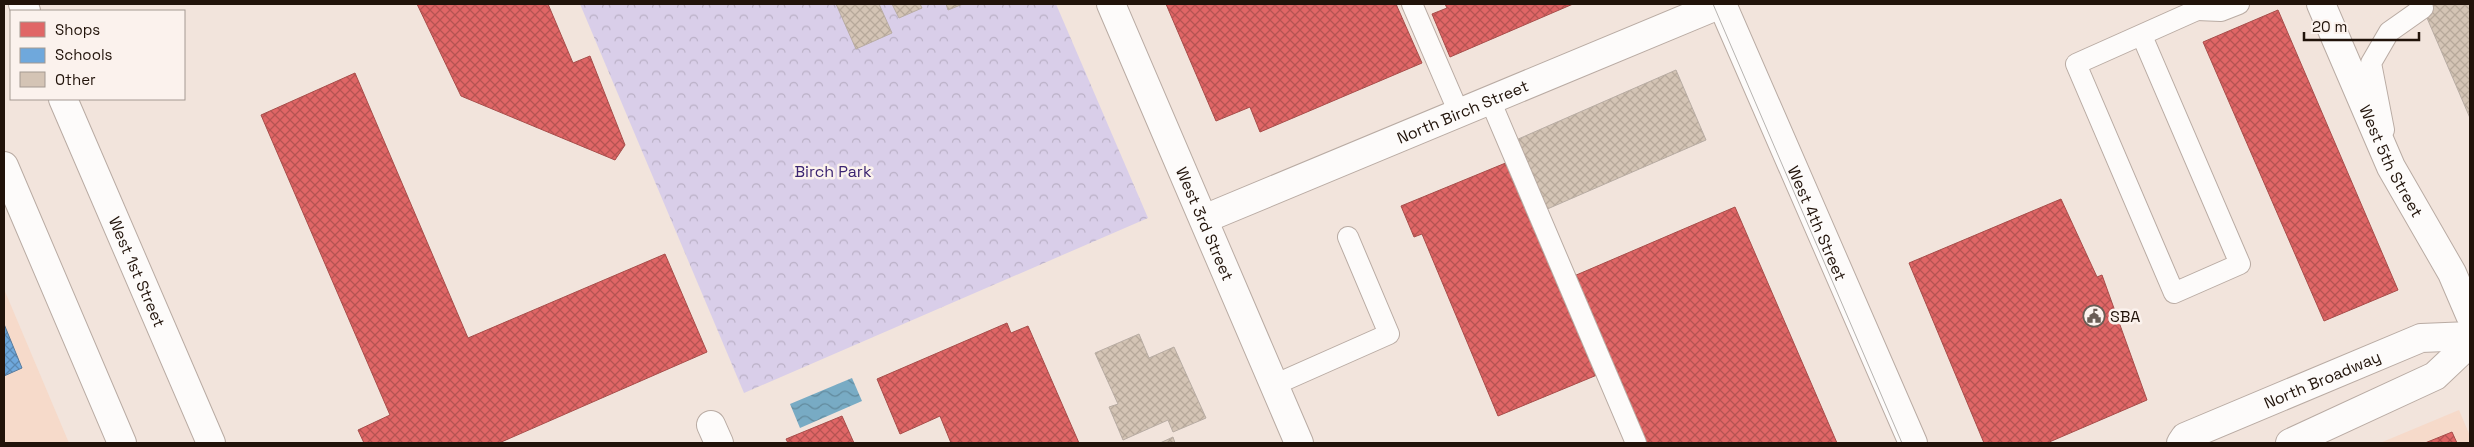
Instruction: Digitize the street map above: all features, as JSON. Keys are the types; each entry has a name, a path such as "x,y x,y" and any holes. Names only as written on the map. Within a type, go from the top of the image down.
{"main road":[{"name":"West 3rd Street","path":"1111,4 1299,443"},
{"name":"North Birch Street","path":"1204,220 1722,4"},
{"name":"West 4th Street","path":"1722,4 1912,443"},
{"name":"West 5th Street","path":"2321,4 2390,167 2452,272 2470,315"},
{"name":"West 1st Street","path":"63,100 211,443"},
{"path":"4,166 122,443"},
{"name":"North Broadway","path":"2181,443 2184,437 2421,338 2470,336"},
{"path":"2290,443 2435,376 2470,343"}],"lane":[{"path":"1412,4 1459,113"},
{"path":"2142,36 2240,264 2174,293 2076,64 2142,36 2200,7 2221,11 2239,4"},
{"path":"2390,167 2371,63 2389,32 2423,8"},
{"path":"1490,100 1636,443"},
{"path":"1274,385 1389,334 1348,237"}],"shaded area":[{"path":"4,289 69,443 4,443"},
{"path":"2459,410 2470,436 2470,443 2380,443"}],"green space":[{"name":"Birch Park","path":"580,4 1056,4 1148,218 744,393"}],"water":[{"path":"852,378 862,401 800,428 790,404"}],"building: Shops":[{"path":"417,4 548,4 573,63 590,56 625,145 615,160 461,96"},
{"path":"1166,4 1396,4 1422,63 1260,132 1250,107 1216,121"},
{"path":"1445,4 1573,4 1450,57 1432,14 1447,8"},
{"path":"2278,10 2398,290 2324,321 2203,42"},
{"path":"355,73 468,338 665,254 707,352 499,443 364,443 358,430 390,415 261,115"},
{"path":"1508,162 1597,375 1498,416 1422,234 1414,237 1401,206"},
{"path":"2061,199 2097,277 2102,275 2147,400 2047,443 1984,443 1909,263"},
{"path":"1735,207 1837,443 1646,443 1574,276"},
{"path":"1007,323 1011,333 1028,326 1079,443 951,443 940,416 900,434 877,379"},
{"path":"842,416 854,443 788,443 786,439"},
{"path":"2452,432 2457,443 2425,443"}],"building: Schools":[{"path":"4,324 22,368 4,376"}],"building: Other":[{"path":"836,4 879,4 892,33 856,49"},
{"path":"892,4 920,4 922,8 899,18"},
{"path":"946,4 963,4 948,10"},
{"path":"2421,4 2470,4 2470,118"},
{"path":"1676,70 1706,140 1545,210 1516,140"},
{"path":"1139,334 1149,358 1174,347 1206,418 1173,432 1168,420 1123,440 1109,407 1118,404 1095,353"},
{"path":"1173,437 1175,443 1160,443"}],"tram line":[{"path":"1713,4 1902,443"}],"place":[{"name":"SBA","path":"2094,316"}]}
